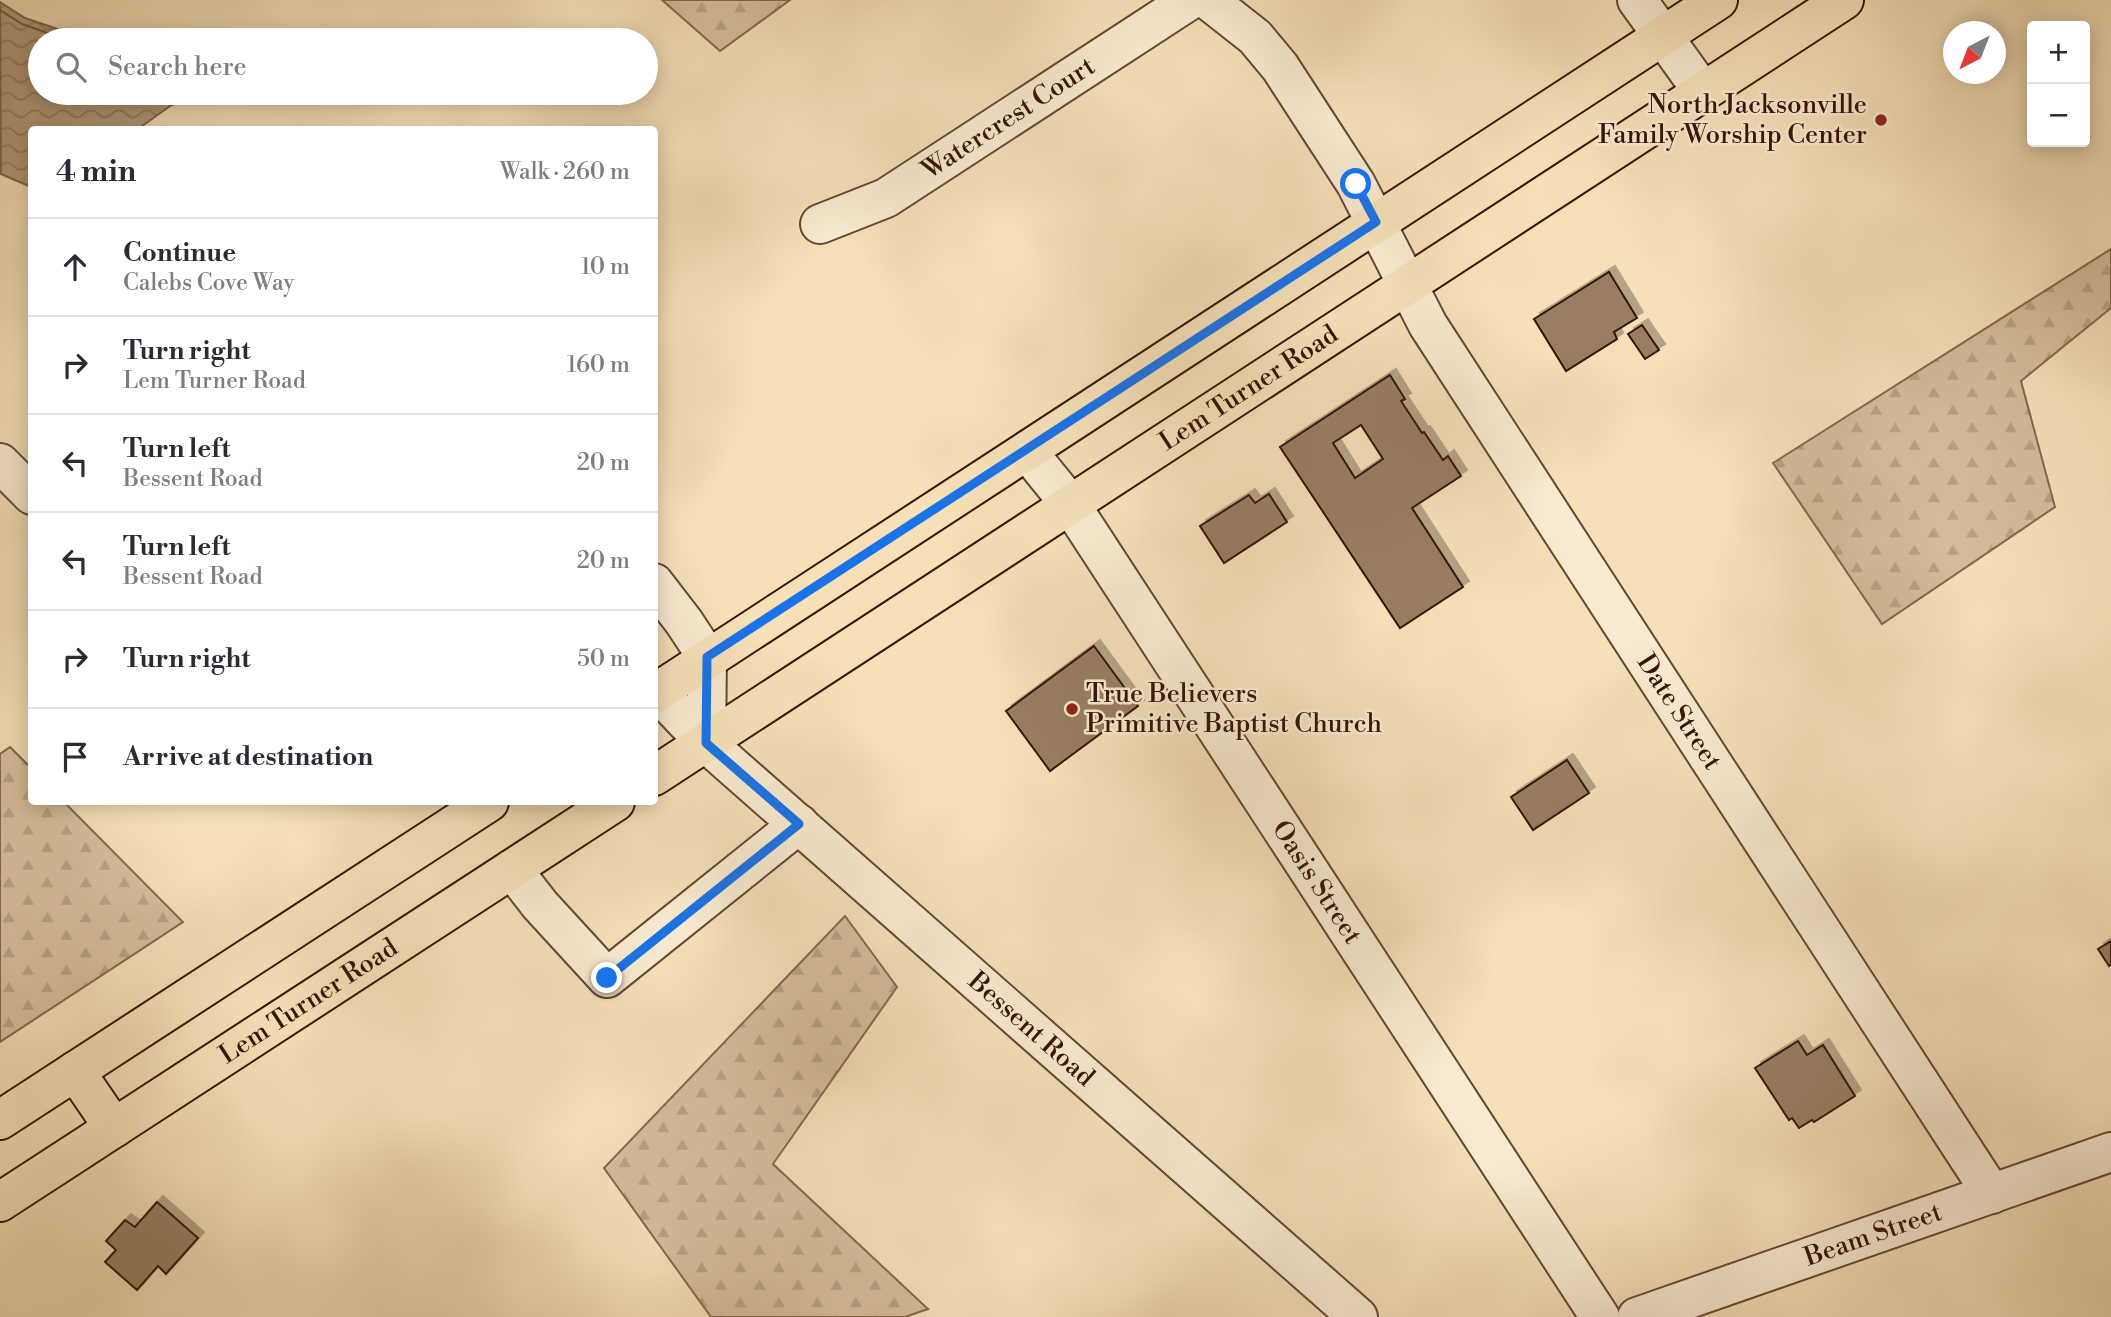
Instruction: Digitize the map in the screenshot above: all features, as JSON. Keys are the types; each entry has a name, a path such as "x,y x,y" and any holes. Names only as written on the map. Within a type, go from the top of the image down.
{"main road":[{"path":"658,689 1718,0"},
{"name":"Lem Turner Road","path":"658,773 1844,0"},
{"path":"0,1120 484,805"},
{"name":"Lem Turner Road","path":"0,1202 610,805"},
{"path":"75,1071 114,1128"}],"street":[{"name":"Watercrest Court","path":"820,224 886,198 1190,0"},
{"name":"Date Street","path":"1208,0 1255,37 1280,67 1356,184 1428,326 1992,1194"},
{"path":"1637,0 1703,92"},
{"name":"Oasis Street","path":"1027,451 1070,504 1600,1317"},
{"path":"0,463 28,491"},
{"path":"658,588 684,621 707,657 706,743"},
{"name":"Bessent Road","path":"658,694 706,743 1357,1317"},
{"path":"512,869 540,905 607,978 799,824"},
{"name":"Beam Street","path":"1637,1317 2111,1152"}],"green space":[{"path":"662,0 790,0 720,51"},
{"path":"2111,249 2111,308 2021,381 2055,507 1882,624 1773,463"},
{"path":"10,747 28,765 28,805 67,805 183,922 0,1042 0,754"},
{"path":"845,916 897,987 773,1164 928,1309 905,1317 711,1317 604,1168"}],"water":[{"path":"0,2 25,18 55,28 28,28 28,105 172,105 142,126 28,126 28,186 1,174"}],"building":[{"path":"1609,272 1637,318 1614,332 1617,339 1566,371 1534,319"},
{"path":"1642,325 1659,350 1645,359 1628,334"},
{"path":"1390,375 1405,399 1401,401 1422,433 1424,432 1443,460 1448,456 1461,476 1412,508 1463,587 1400,628 1280,447","holes":["1361,425 1383,459 1355,478 1333,443"]},
{"path":"1269,494 1287,522 1224,563 1200,526 1249,495 1255,503"},
{"name":"True Believers Primitive Baptist Church","path":"1094,646 1138,706 1050,771 1006,711"},
{"path":"1567,760 1589,793 1533,830 1511,797"},
{"path":"2111,941 2111,964 2109,966 2098,949"},
{"path":"1798,1041 1807,1055 1823,1045 1855,1096 1814,1122 1812,1120 1799,1128 1792,1118 1789,1120 1755,1068"},
{"path":"157,1202 198,1238 166,1274 158,1266 137,1290 105,1262 116,1250 106,1241 125,1220 135,1227"}],"place":[{"name":"North Jacksonville Family Worship Center","path":"1881,120"},
{"name":"True Believers Primitive Baptist Church","path":"1072,709"}],"route":[{"path":"607,978 799,824 706,743 707,657 1376,222 1356,184"}]}
